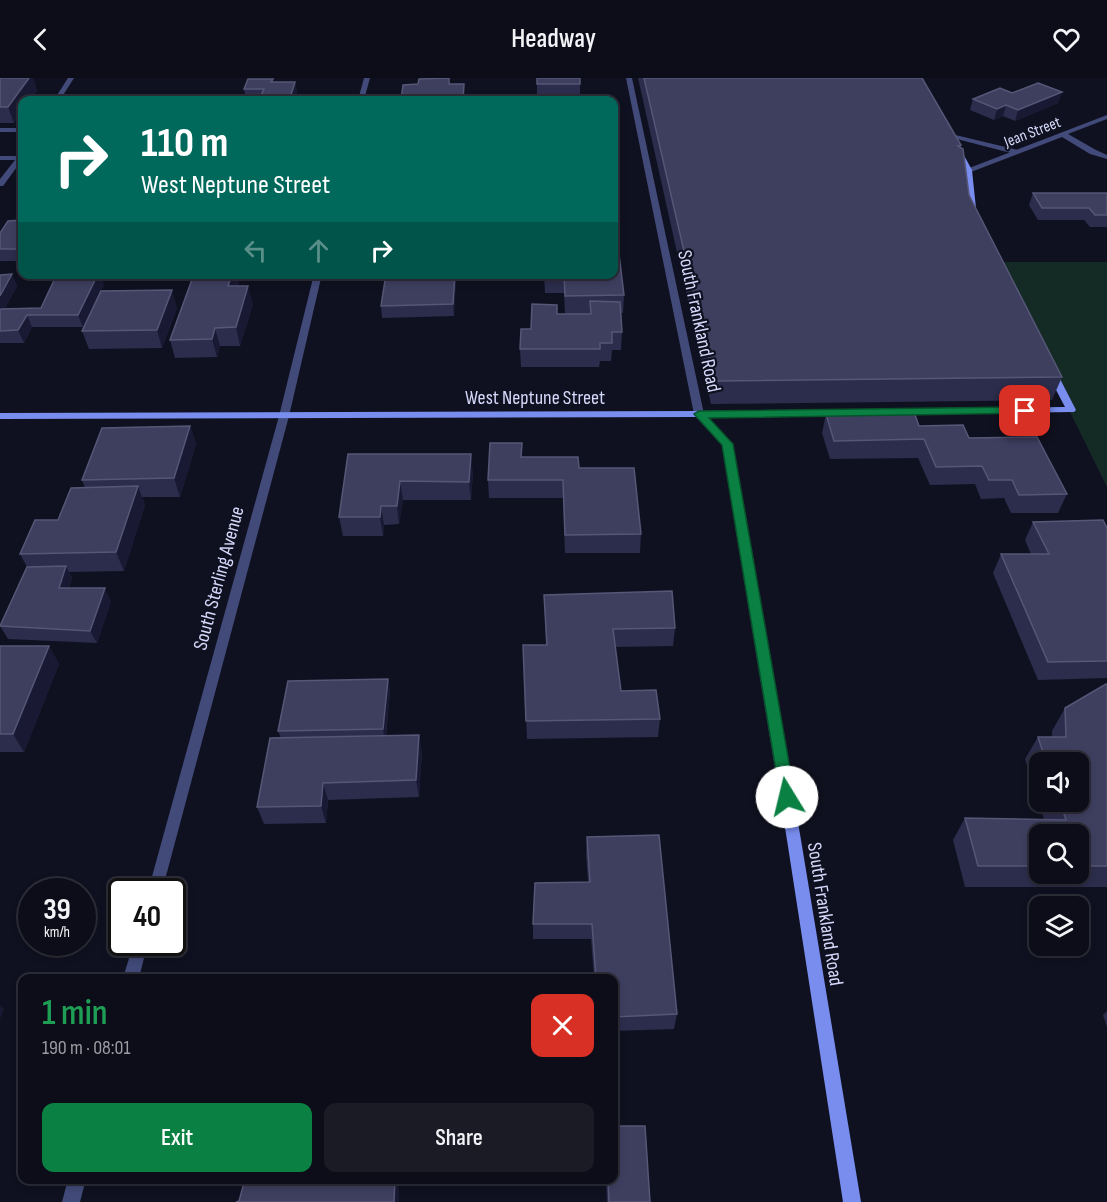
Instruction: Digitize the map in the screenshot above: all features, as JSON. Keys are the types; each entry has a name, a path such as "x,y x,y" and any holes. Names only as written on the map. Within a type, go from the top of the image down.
{"street":[{"path":"60,96 71,78"},
{"path":"362,96 367,78"},
{"name":"South Frankland Road","path":"629,78 699,414 727,444 852,1202"},
{"name":"Jean Street","path":"968,170 1107,117"},
{"path":"942,125 968,170 974,217 978,226"},
{"path":"0,130 18,130"},
{"path":"1062,134 1093,152 1107,157"},
{"path":"947,135 1015,152"},
{"path":"0,158 18,156"},
{"path":"0,183 18,160"},
{"name":"South Sterling Avenue","path":"159,878 284,416 317,279"},
{"name":"West Neptune Street","path":"0,416 699,414 1071,410 1044,357"},
{"path":"132,974 137,956"},
{"path":"71,1202 76,1184"}],"green space":[{"path":"996,262 1107,262 1107,487"}],"building":[{"path":"0,78 29,78 8,107 0,107"},
{"path":"449,78 449,84 464,84 463,96 402,96 403,85 418,84 419,79"},
{"path":"537,78 580,78 580,84 537,84"},
{"path":"644,78 922,78 961,145 958,146 963,149 969,195 1062,377 714,381"},
{"path":"248,79 295,82 291,96 261,96 264,89 244,89"},
{"path":"1038,83 1062,92 1018,110 1006,105 997,109 973,99 1000,88 1012,93"},
{"path":"1033,193 1107,193 1107,215 1095,215 1089,208 1042,208"},
{"path":"18,220 18,249 0,249 0,233 8,221"},
{"path":"619,254 624,295 565,296 564,279 618,279"},
{"path":"12,274 0,296 0,275"},
{"path":"55,279 96,279 78,315 27,315 18,330 0,331 1,309 41,308"},
{"path":"192,279 230,279 228,286 248,286 236,327 215,328 212,339 170,340"},
{"path":"385,279 455,279 453,304 381,306"},
{"path":"172,290 157,330 82,331 101,291"},
{"path":"590,301 620,302 622,332 612,332 612,343 600,343 600,349 520,349 521,329 531,329 532,304 557,305 557,314 591,314"},
{"path":"914,412 919,426 963,425 969,438 1037,437 1067,494 1019,495 1012,480 989,480 982,466 936,467 924,439 834,441 826,414"},
{"path":"190,426 174,478 82,480 102,428"},
{"path":"490,443 522,443 521,457 578,457 579,468 634,468 641,534 565,535 563,480 488,480"},
{"path":"348,454 471,454 469,482 400,481 397,506 381,506 380,517 339,517"},
{"path":"138,486 116,552 20,554 35,520 58,520 71,488"},
{"path":"1103,520 1107,528 1107,661 1048,662 1001,554 1049,554 1033,522"},
{"path":"66,566 59,588 105,588 90,631 0,626 27,567"},
{"path":"672,591 675,628 613,629 621,691 656,690 660,719 526,721 523,645 547,645 544,595"},
{"path":"0,646 49,646 13,734 0,734"},
{"path":"388,679 383,729 278,731 288,681"},
{"path":"1107,684 1107,866 1089,866 1089,824 1029,824 1029,866 978,866 965,818 1066,820 1063,812 1089,812 1089,752 1043,752 1038,737 1066,737 1065,708"},
{"path":"419,735 416,780 323,783 321,806 257,807 270,738"},
{"path":"659,835 677,1014 618,1017 618,974 596,974 592,924 533,924 535,883 590,882 587,837"},
{"path":"618,1126 645,1126 650,1202 609,1202 608,1184 618,1184"},
{"path":"244,1184 395,1184 394,1202 236,1202 239,1201"}],"route":[{"path":"787,797 727,444 699,414 1025,411"}]}
